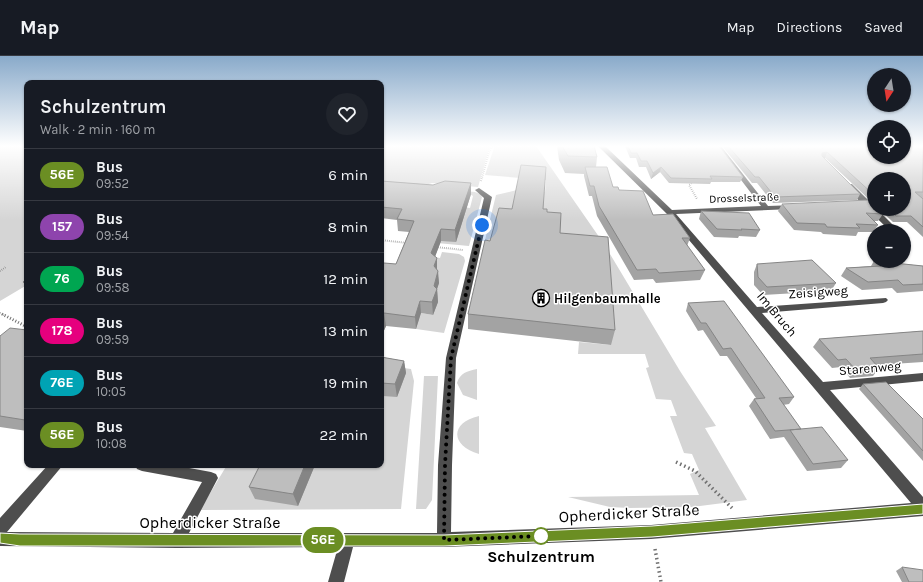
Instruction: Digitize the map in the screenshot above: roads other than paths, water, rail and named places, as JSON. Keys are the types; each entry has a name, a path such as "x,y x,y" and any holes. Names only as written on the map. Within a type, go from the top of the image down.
{"street":[{"name":"Im Bruch","path":"627,171 670,212 923,508"},
{"path":"737,171 766,208"},
{"path":"841,178 888,224"},
{"path":"444,540 445,465 451,358 488,197 479,190"},
{"path":"852,204 866,203"},
{"name":"Drosselstraße","path":"670,212 803,206"},
{"name":"Zeisigweg","path":"755,310 883,300"},
{"name":"Starenweg","path":"819,387 923,377"},
{"path":"0,529 53,468"},
{"path":"158,468 211,478 177,540"},
{"name":"Opherdicker Straße","path":"0,539 444,540 652,532 923,508"},
{"path":"336,582 347,540"}],"place":[{"name":"Hilgenbaumhalle","path":"541,298"},
{"name":"Schulzentrum","path":"541,536"}]}
